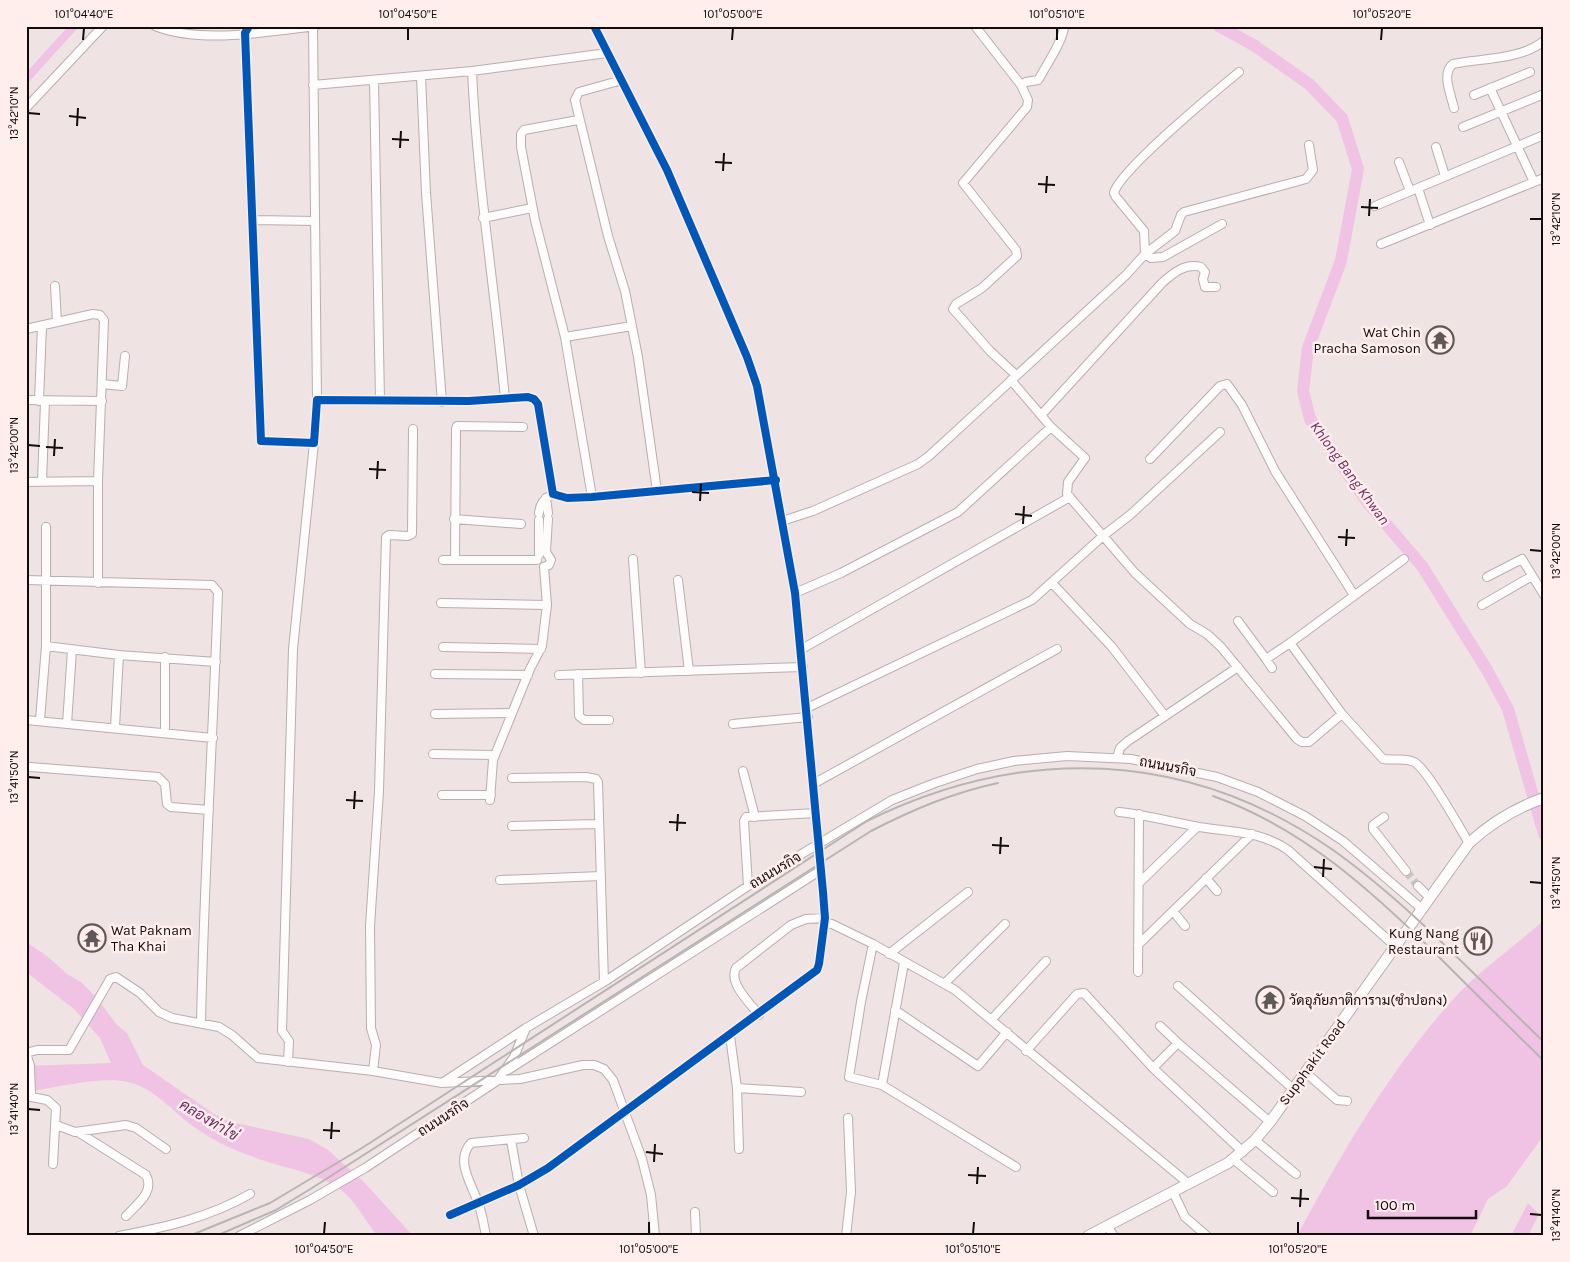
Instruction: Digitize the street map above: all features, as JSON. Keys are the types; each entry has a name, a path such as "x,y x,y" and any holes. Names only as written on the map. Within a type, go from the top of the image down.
{"main road":[{"name":"Supphakit Road","path":"1088,1236 1189,1184 1243,1152 1270,1122 1469,843 1509,812 1544,798"}],"street":[{"path":"26,108 103,26"},
{"path":"155,26 186,34 318,26"},
{"path":"450,1215 519,1185 548,1168 759,1015 817,970 824,920 808,717 795,593 776,480 757,386 747,357 667,170 594,26"},
{"path":"975,26 1021,85 1028,100 1027,107 963,182 1016,250 1017,256 982,288 956,304 953,310 1014,378 1051,427 1085,458 1068,482 1066,490 1135,573 1190,624 1214,640 1297,739 1302,742 1308,742 1342,714"},
{"path":"1021,85 1038,80 1052,53 1062,39 1064,26"},
{"path":"288,1062 289,1041 282,1031 293,649 317,400 313,27"},
{"path":"247,30 259,439 265,443 314,443"},
{"path":"1454,108 1447,75 1449,67 1453,64 1517,53 1532,49 1544,41"},
{"path":"313,85 472,71 607,53"},
{"path":"472,71 483,218 498,318 505,399"},
{"path":"1145,254 1144,231 1116,197 1115,189 1118,183 1161,141 1239,72"},
{"path":"1474,94 1530,72"},
{"path":"421,76 426,193 442,402"},
{"path":"622,80 579,92 576,95 578,120 608,236 625,291 657,492"},
{"path":"374,81 380,400"},
{"path":"1490,88 1534,182"},
{"path":"1464,128 1544,94"},
{"path":"578,120 524,130 520,148 532,208 565,337 592,497"},
{"path":"1375,206 1544,135"},
{"path":"782,521 813,511 918,464 1074,324 1145,254 1175,231 1184,212 1306,179 1313,170 1309,144"},
{"path":"1436,147 1445,176"},
{"path":"1398,162 1414,189 1430,224"},
{"path":"1381,244 1544,178"},
{"path":"483,218 532,208"},
{"path":"252,220 315,221"},
{"path":"1145,254 1151,258 1163,257 1222,224"},
{"path":"1042,414 1174,272 1191,265 1202,267 1205,272 1203,279 1205,287 1216,286"},
{"path":"55,286 57,322"},
{"path":"26,329 93,314 100,315 104,320 98,480 98,583"},
{"path":"42,326 42,481"},
{"path":"565,337 632,326"},
{"path":"102,384 122,386 125,356"},
{"path":"1150,459 1220,386 1227,384 1242,405 1275,471 1354,595"},
{"path":"317,400 442,402 534,399 538,404 549,496 548,516 539,565 544,567"},
{"path":"26,400 42,402 102,401"},
{"path":"455,560 454,519 458,426 523,427"},
{"path":"795,593 841,573 958,512 1051,427"},
{"path":"372,1071 376,1045 371,1028 370,926 379,791 386,537 389,535 408,536 412,534 413,429"},
{"path":"807,708 1032,600 1104,534 1130,515 1220,432"},
{"path":"26,482 98,480"},
{"path":"549,496 567,498 592,497 776,480"},
{"path":"541,557 540,506 549,496"},
{"path":"800,650 1070,496"},
{"path":"454,519 520,524"},
{"path":"40,720 46,646 46,527"},
{"path":"443,560 550,558 550,563 544,567"},
{"path":"633,559 641,673"},
{"path":"1266,659 1404,559"},
{"path":"1487,577 1521,559 1544,595"},
{"path":"442,795 490,798 495,755 528,675 541,649 547,605 544,567"},
{"path":"1482,605 1532,576"},
{"path":"26,580 212,585 218,592 213,738 202,924 201,1023"},
{"path":"678,580 689,671"},
{"path":"1052,583 1112,647 1165,716"},
{"path":"441,604 547,605"},
{"path":"1238,621 1272,668"},
{"path":"1290,642 1342,714 1383,759 1392,761 1406,760 1421,766 1469,843"},
{"path":"46,646 119,655 216,662"},
{"path":"443,647 541,649"},
{"path":"813,784 1057,649"},
{"path":"67,724 72,650"},
{"path":"115,727 119,655"},
{"path":"165,733 166,657"},
{"path":"559,675 803,667"},
{"path":"1117,758 1120,748 1238,667"},
{"path":"434,674 528,675"},
{"path":"578,674 579,716 584,720 609,720"},
{"path":"434,714 512,713"},
{"path":"734,724 808,717"},
{"path":"26,720 115,727 213,738"},
{"path":"433,754 495,755"},
{"name":"ถนนนรกิจ","path":"239,1236 310,1200 365,1168 497,1081 506,1071 526,1028 604,982 708,915 748,886 892,800 977,769 1014,761 1066,756 1117,758 1151,762 1217,777 1258,792 1305,816 1343,842 1422,909"},
{"path":"30,767 158,778 165,784 167,804 171,807 209,810"},
{"path":"743,771 755,817"},
{"path":"512,778 586,777 596,779 598,782 604,982"},
{"path":"1119,812 1252,834 1271,840 1288,850 1396,947"},
{"path":"748,886 744,821 746,817 816,813"},
{"path":"1138,972 1139,814"},
{"path":"1384,818 1373,825 1373,829 1406,871"},
{"path":"512,826 598,824"},
{"path":"1140,882 1198,826"},
{"path":"1138,945 1252,834"},
{"path":"506,1071 821,870"},
{"path":"500,880 601,876"},
{"path":"1206,878 1217,891"},
{"path":"1418,886 1430,898"},
{"path":"889,954 968,892"},
{"path":"1173,911 1185,926"},
{"path":"759,1015 737,985 734,977 736,968 791,925 806,919 824,920 873,944 944,984 1007,1032 1026,1051 1189,1184"},
{"path":"944,984 1005,924"},
{"path":"873,944 848,1072 849,1077 882,1085 1016,1167"},
{"path":"992,1020 1046,962"},
{"path":"882,1085 904,963"},
{"path":"53,1164 56,1108 47,1100 30,1095 30,1066 26,1053 37,1050 69,1050 110,979 116,977 140,993 159,1012 172,1018 219,1027 232,1035 248,1052 258,1058 372,1071 442,1083 520,1079 582,1065 594,1065 604,1069 614,1080 642,1159 651,1195 655,1236"},
{"path":"1178,986 1293,1089"},
{"path":"1026,1051 1078,994 1082,992 1153,1068 1243,1152"},
{"path":"895,1010 978,1066 1007,1032"},
{"path":"1160,1026 1270,1122"},
{"path":"442,1083 526,1028"},
{"path":"730,1036 737,1088 738,1149"},
{"path":"1153,1068 1178,1042"},
{"path":"1305,1072 1337,1100 1347,1101"},
{"path":"737,1088 801,1092"},
{"path":"846,1236 851,1192 848,1118"},
{"path":"56,1125 78,1132 146,1175 150,1183 149,1190 126,1216"},
{"path":"78,1132 126,1125 136,1128 166,1149"},
{"path":"486,1236 479,1204 464,1167 466,1148 472,1143 524,1138"},
{"path":"511,1140 519,1185 534,1236"},
{"path":"1255,1140 1296,1174"},
{"path":"1233,1159 1273,1192"},
{"path":"1173,1192 1185,1217 1191,1225 1206,1236"},
{"path":"119,1236 175,1225 206,1215 250,1194"},
{"path":"695,1212 696,1236"},
{"path":"1107,1226 1114,1236"}],"water":[{"path":"1544,920 1544,1135 1507,1186 1488,1199 1470,1236 1297,1236 1332,1172 1370,1110 1433,1022 1467,985"},
{"name":"คลองท่าไข่","path":"26,942 47,956 67,974 81,982 97,998 116,1024 127,1033 143,1065 214,1114 231,1122 309,1139 328,1150 364,1182 413,1236 378,1236 350,1198 337,1187 307,1173 240,1152 207,1136 157,1096 138,1085 105,1080 26,1092 26,1066 111,1063 100,1038 74,1009 26,972"},
{"path":"1528,1203 1539,1214 1528,1236 1511,1236"}],"waterway":[{"path":"26,79 74,26"},
{"name":"Khlong Bang Khwan","path":"1219,26 1255,46 1309,84 1342,118 1358,169 1341,261 1308,348 1303,391 1310,419 1368,503 1422,566 1487,670 1508,709 1544,834"}],"tunnel":[{"path":"1406,871 1418,886"}],"railway":[{"path":"189,1236 270,1203 362,1148 867,821 926,796 986,779 1045,770 1104,769 1163,776 1221,792 1277,817 1333,850 1389,894 1442,942 1544,1042"},
{"path":"216,1236 276,1210 312,1188 871,831 933,802 998,783"},
{"path":"1213,796 1246,809 1277,825 1335,864 1362,885 1414,932 1544,1061"}],"cycle path":[{"path":"249,26 245,33 261,441 314,443 317,400 469,401 528,397 534,399 538,404 553,494 567,498 592,497 776,480"},
{"path":"450,1215 519,1185 548,1168 817,970 825,918 795,593 757,386 747,357 667,170 594,26"}],"place":[{"name":"Wat Chin Pracha Samoson","path":"1440,340"},
{"name":"Wat Paknam Tha Khai","path":"92,938"},
{"name":"Kung Nang Restaurant","path":"1478,941"},
{"name":"วัดอุภัยภาติการาม(ซำปอกง)","path":"1270,1000"}]}
